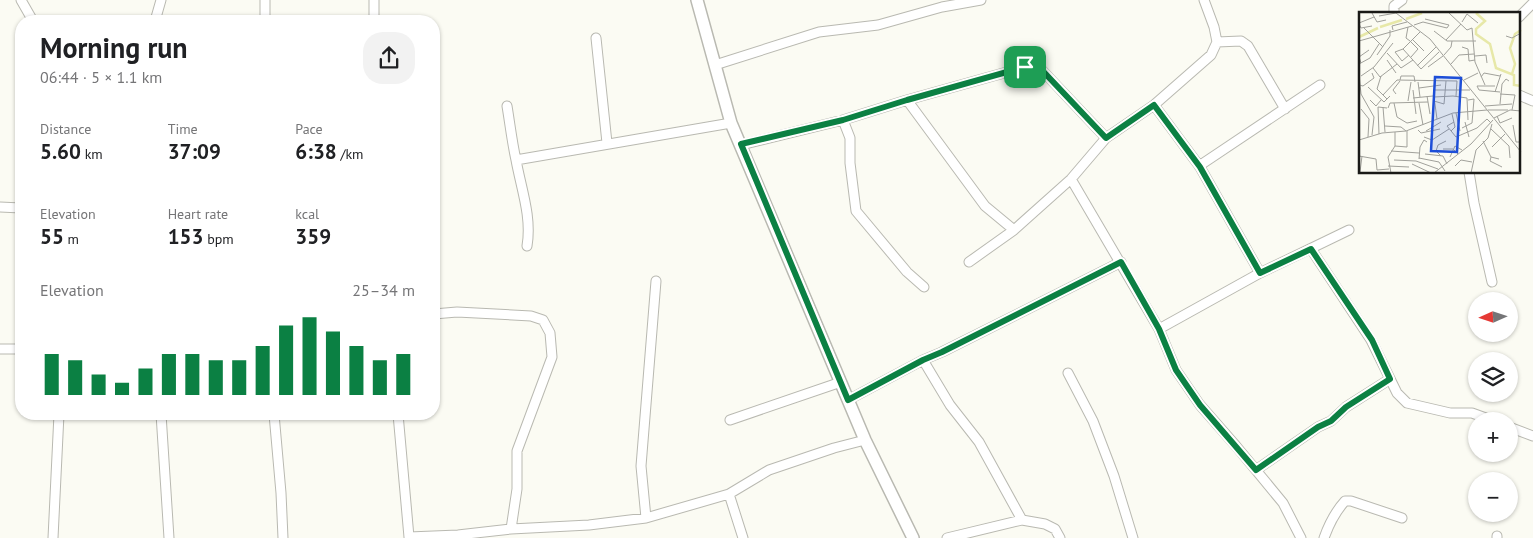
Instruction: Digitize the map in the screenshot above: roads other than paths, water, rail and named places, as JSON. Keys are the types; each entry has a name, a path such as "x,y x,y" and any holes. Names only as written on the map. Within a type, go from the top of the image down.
{"street":[{"path":"22,0 30,15"},
{"path":"156,15 160,0"},
{"path":"264,15 265,0"},
{"path":"374,0 374,15"},
{"path":"696,0 731,123 864,440 913,538"},
{"path":"715,65 819,32 878,25 941,3 981,0"},
{"path":"969,262 1014,230 1071,179 1106,138 1154,105 1211,55 1216,42 1214,27 1204,0"},
{"path":"1394,12 1394,6 1402,0"},
{"path":"1520,17 1533,3"},
{"path":"596,38 607,143"},
{"path":"1216,42 1242,42 1248,46 1285,109"},
{"path":"741,144 843,120 1025,67 1040,68 1106,138"},
{"path":"1199,166 1320,85"},
{"path":"1520,95 1533,101"},
{"path":"907,100 985,206 1014,230"},
{"path":"1154,105 1199,166 1260,273"},
{"path":"507,106 528,222 527,246"},
{"path":"843,120 850,138 850,163 856,211 906,272 924,287"},
{"path":"516,160 731,123"},
{"path":"1469,174 1492,282"},
{"path":"1071,179 1159,329 1176,370 1200,405 1283,503 1301,538"},
{"path":"0,207 15,208"},
{"path":"1159,329 1260,273 1349,230"},
{"path":"1311,249 1372,340 1397,393 1407,403 1450,413 1468,413"},
{"path":"848,400 923,360 1121,262"},
{"path":"646,518 642,466 656,281"},
{"path":"440,313 457,312 531,316 543,320 550,333 552,357 517,451 517,489 511,529"},
{"path":"0,349 15,349"},
{"path":"923,360 950,405 979,442 1022,520"},
{"path":"1068,373 1093,421 1114,476 1133,538"},
{"path":"1256,470 1318,427 1331,421 1346,407 1390,379"},
{"path":"730,420 841,382"},
{"path":"53,538 59,420"},
{"path":"161,420 169,538"},
{"path":"275,420 282,493 283,538"},
{"path":"398,420 408,538 511,529 589,525 646,518 729,494 769,470 864,440"},
{"path":"1518,430 1533,436"},
{"path":"729,494 743,538"},
{"path":"1324,538 1337,510 1345,501 1351,501 1402,518"},
{"path":"947,538 1022,520 1045,524 1055,529 1060,538"}]}
